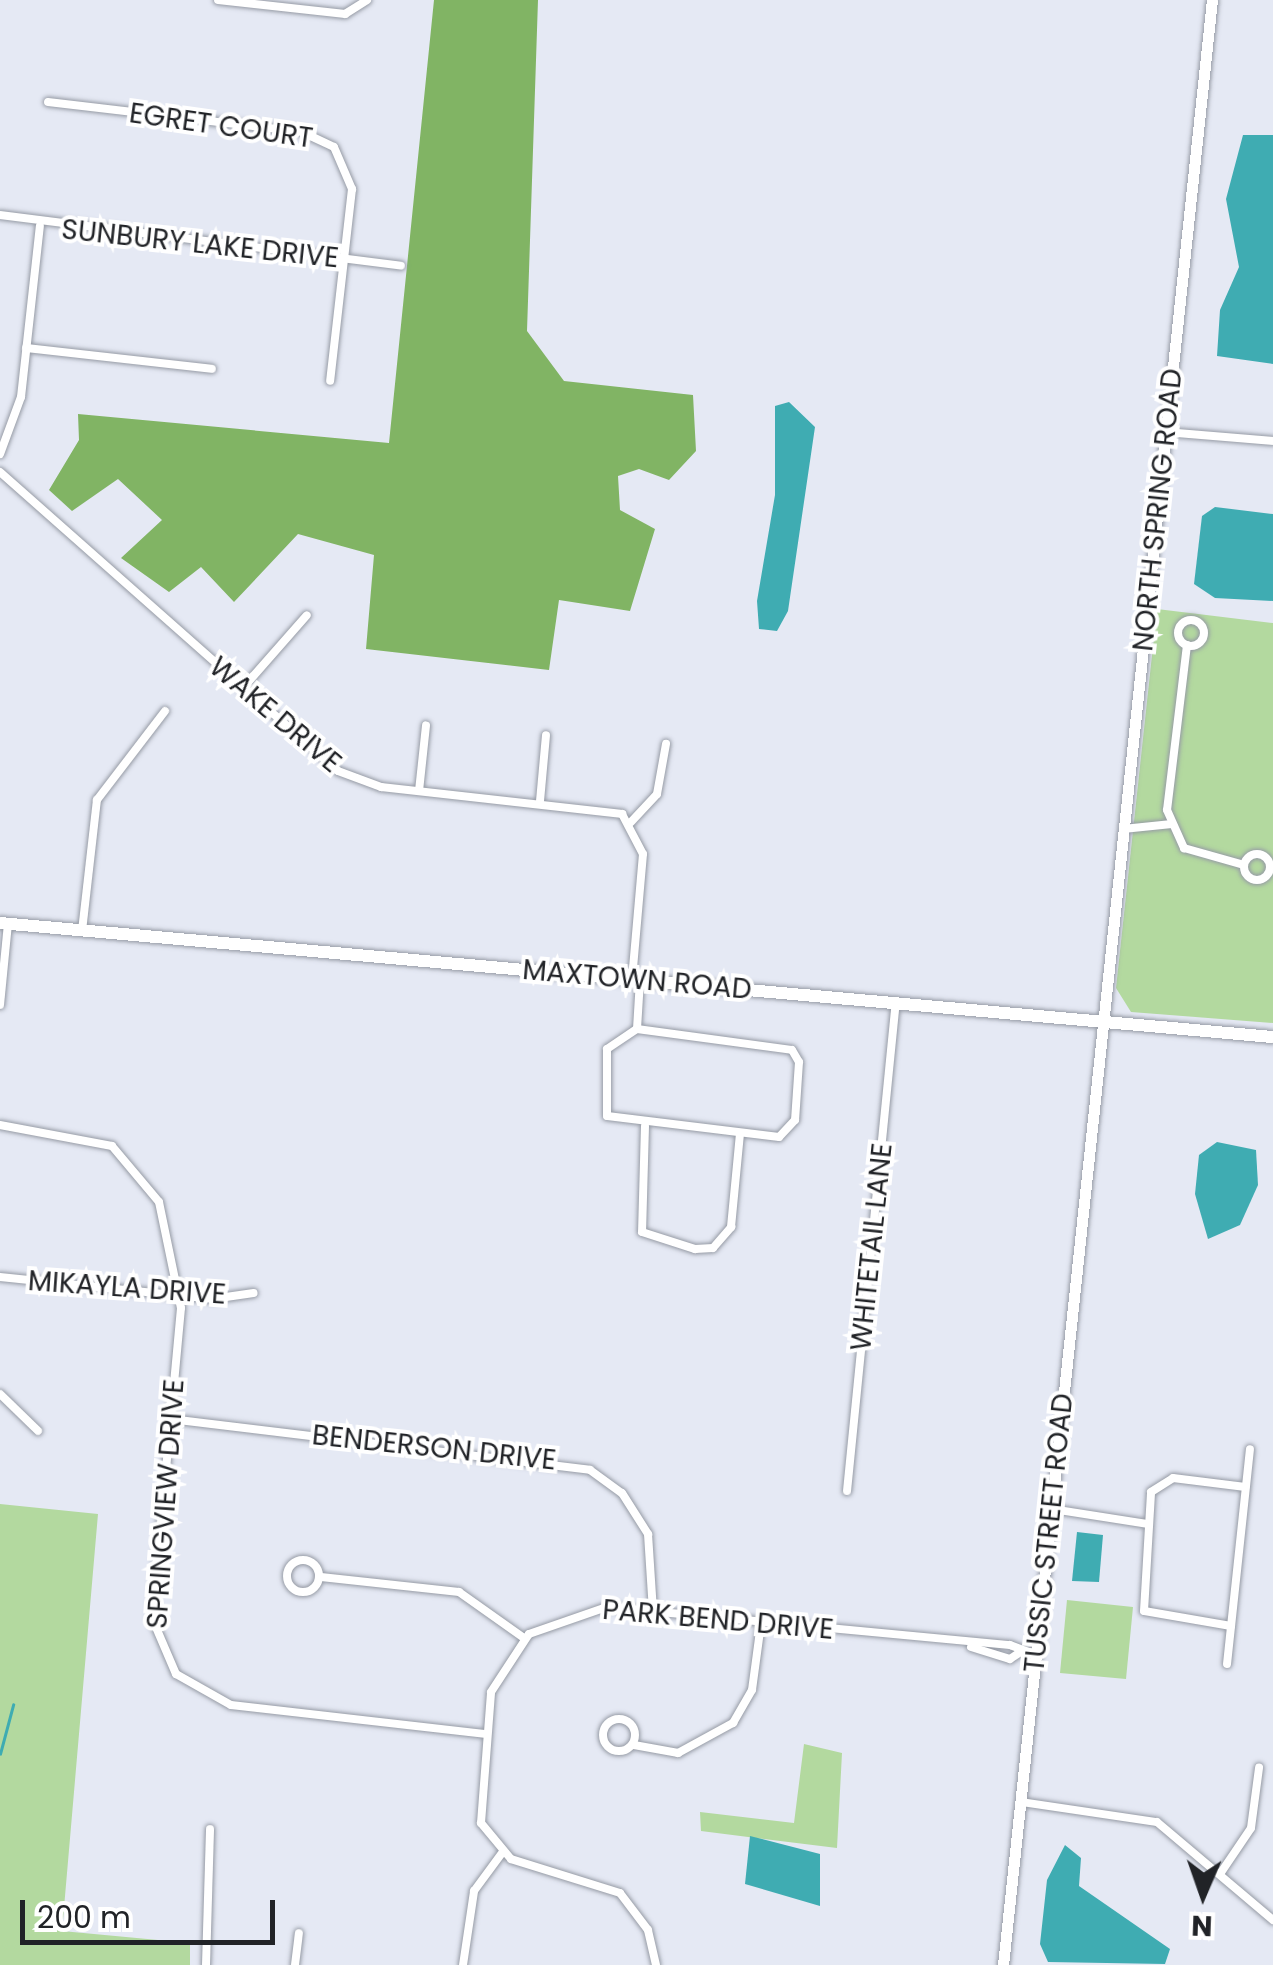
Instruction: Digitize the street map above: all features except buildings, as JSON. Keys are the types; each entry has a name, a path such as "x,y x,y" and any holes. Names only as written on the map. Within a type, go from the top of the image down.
{"main road":[{"name":"NORTH SPRING ROAD","path":"1102,1021 1212,0"},
{"name":"MAXTOWN ROAD","path":"4,924 1273,1037"},
{"name":"TUSSIC STREET ROAD","path":"1004,1965 1102,1021"}],"street":[{"path":"218,0 359,9 367,0"},
{"name":"EGRET COURT","path":"48,102 319,136 351,178 330,382"},
{"name":"SUNBURY LAKE DRIVE","path":"0,215 40,226 401,266"},
{"path":"0,454 19,407 40,226"},
{"path":"26,348 212,368"},
{"path":"1166,432 1273,440"},
{"name":"WAKE DRIVE","path":"0,472 338,771 420,790 602,807 630,822"},
{"path":"242,689 307,615"},
{"path":"1188,645 1167,778 1172,824 1184,848 1244,866"},
{"path":"82,930 97,800 165,712"},
{"path":"420,790 426,725"},
{"path":"540,801 546,735"},
{"path":"637,1030 644,854 630,822 661,786 666,744"},
{"path":"1122,829 1172,824"},
{"path":"0,1005 4,924"},
{"name":"WHITETAIL LANE","path":"847,1491 896,1003"},
{"path":"637,1030 792,1050 800,1062 795,1120 779,1137 622,1124 601,1105 607,1048 637,1030"},
{"name":"SPRINGVIEW DRIVE","path":"0,1124 100,1140 135,1163 158,1202 181,1296 152,1618 176,1674 232,1705 484,1734"},
{"path":"645,1126 642,1232 695,1249 713,1248 731,1227 740,1134"},
{"name":"MIKAYLA DRIVE","path":"0,1278 181,1296 254,1294"},
{"path":"0,1394 38,1431"},
{"name":"BENDERSON DRIVE","path":"170,1420 574,1464 613,1485 642,1519 655,1559 653,1611"},
{"path":"1227,1664 1250,1449"},
{"path":"1231,1626 1144,1611 1148,1524 1159,1481 1245,1487"},
{"path":"1052,1509 1148,1524"},
{"path":"321,1577 302,1592 286,1574 305,1560 321,1577 459,1592 524,1638 498,1676 484,1734 478,1812 502,1853 620,1894 648,1930 656,1965"},
{"name":"PARK BEND DRIVE","path":"524,1638 590,1608 653,1611 972,1647 1010,1659 1019,1653 1036,1655"},
{"path":"634,1745 630,1723 607,1722 608,1747 634,1745 678,1753 733,1722 752,1690 761,1623"},
{"path":"1220,1874 1251,1828 1259,1768"},
{"path":"1020,1802 1140,1816 1185,1839 1273,1920"},
{"path":"206,1965 210,1829"},
{"path":"464,1965 474,1891 502,1853"},
{"path":"295,1965 299,1932"}],"green space":[{"path":"434,0 538,0 527,331 564,381 693,395 696,451 669,480 639,469 618,476 620,510 655,529 630,611 559,600 549,670 366,649 374,555 298,534 234,602 201,567 169,592 121,558 162,520 118,479 72,511 49,490 79,440 78,414 389,443"},
{"path":"1157,609 1273,623 1273,1023 1131,1012 1116,988"},
{"path":"0,1504 98,1514 62,1931 190,1943 190,1965 0,1965"},
{"path":"1067,1600 1133,1607 1126,1679 1060,1673"},
{"path":"804,1744 842,1753 837,1848 701,1831 700,1812 794,1823"}],"water":[{"path":"1243,135 1273,135 1273,364 1217,356 1220,310 1239,267 1226,199"},
{"path":"789,402 815,427 788,611 777,631 759,629 757,601 775,495 775,406"},
{"path":"1215,507 1273,514 1273,601 1215,598 1194,584 1202,516"},
{"path":"1217,1142 1256,1150 1258,1185 1240,1225 1208,1239 1195,1194 1199,1155"},
{"path":"1077,1532 1103,1535 1099,1582 1072,1581"},
{"path":"750,1836 820,1854 820,1906 745,1884"},
{"path":"1065,1845 1081,1858 1079,1886 1170,1949 1165,1964 1048,1962 1040,1944 1047,1880"}],"waterway":[{"path":"0,1754 13,1705"}]}
